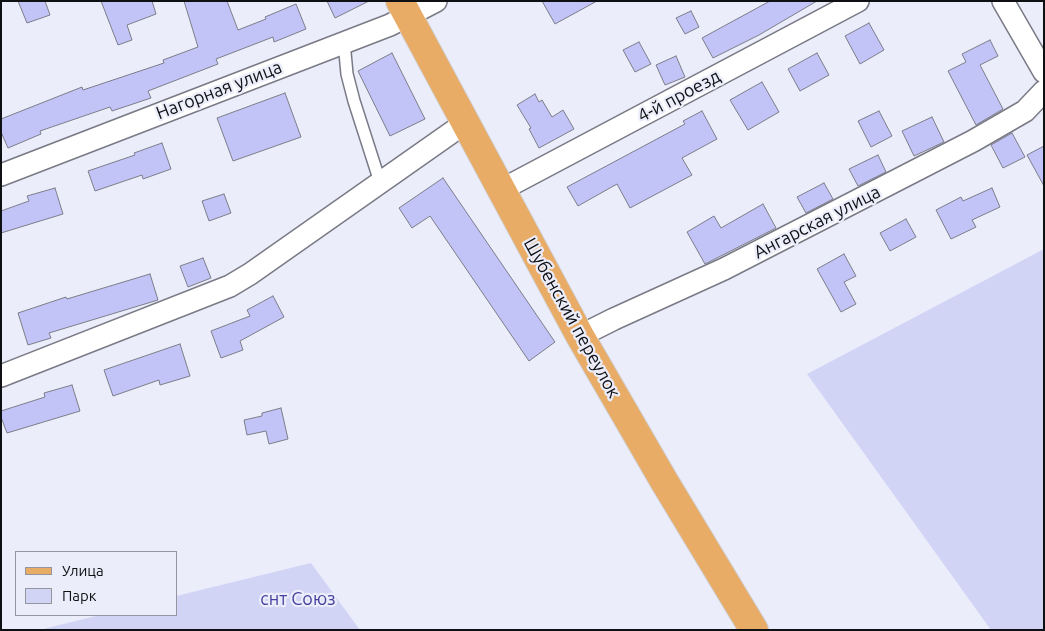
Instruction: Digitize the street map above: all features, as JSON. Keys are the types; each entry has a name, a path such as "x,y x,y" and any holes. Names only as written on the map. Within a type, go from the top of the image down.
{"main road":[{"name":"Шубенский переулок","path":"404,9 580,336 754,630"}],"street":[{"name":"Нагорная улица","path":"1,175 390,25 404,9 436,1"},
{"name":"4-й проезд","path":"501,190 858,1"},
{"path":"1003,1 1044,72"},
{"name":"Ангарская улица","path":"580,336 724,270 973,141 1025,111 1044,91"},
{"path":"1,376 230,286 250,274 465,123"}],"lane":[{"path":"344,42 347,74 380,182"}],"green space":[{"path":"1044,249 1044,630 991,630 807,374"},
{"name":"снт Союз","path":"311,563 360,630 39,630 96,616 178,616 178,596"}],"building":[{"path":"18,1 45,1 50,15 27,23"},
{"path":"101,1 152,1 156,14 127,25 132,40 118,45"},
{"path":"184,1 227,1 238,30 296,4 306,29 274,42 273,37 216,59 218,64 148,91 151,98 112,111 110,107 40,131 41,134 8,148 1,132 1,119 82,87 83,90 164,63 163,60 198,47"},
{"path":"327,1 369,1 335,18"},
{"path":"542,1 597,1 555,24"},
{"path":"770,1 817,1 759,35 713,58 702,38"},
{"path":"691,11 699,27 685,34 676,18"},
{"path":"869,23 884,50 860,64 845,36"},
{"path":"990,40 998,56 980,65 1003,109 976,125 948,71 966,62 962,54"},
{"path":"639,42 651,64 635,72 623,50"},
{"path":"392,53 425,119 390,136 358,71"},
{"path":"817,53 829,75 800,91 788,69"},
{"path":"676,56 685,77 665,85 656,65"},
{"path":"762,82 779,112 748,130 730,100"},
{"path":"285,93 301,137 233,161 217,118"},
{"path":"535,94 539,102 542,100 552,117 563,110 574,129 539,148 529,129 531,128 517,105"},
{"path":"702,111 717,139 682,158 692,175 630,208 617,184 578,206 567,187 685,124 683,121"},
{"path":"879,111 892,136 871,147 858,121"},
{"path":"932,117 944,142 914,156 902,131"},
{"path":"1012,133 1025,157 1003,168 991,145"},
{"path":"162,143 171,169 143,179 142,175 95,191 88,171 135,155 134,153"},
{"path":"1044,146 1044,186 1027,155"},
{"path":"878,155 886,172 858,186 849,169"},
{"path":"443,178 555,342 529,361 430,216 412,228 399,208"},
{"path":"824,183 833,199 806,213 797,197"},
{"path":"55,188 63,214 1,233 1,211 29,201 27,196"},
{"path":"992,188 1000,207 972,220 976,227 951,239 936,210 961,197 963,201"},
{"path":"224,194 231,213 209,221 202,201"},
{"path":"763,204 776,228 705,264 687,232 714,216 721,228"},
{"path":"906,219 916,237 890,251 880,233"},
{"path":"844,254 856,276 844,282 856,304 841,312 817,269"},
{"path":"203,258 211,278 188,287 180,266"},
{"path":"150,274 158,300 49,333 51,338 28,345 18,313 66,297 67,299"},
{"path":"273,296 284,317 240,341 243,350 221,358 211,331 250,316 247,310"},
{"path":"180,344 190,376 160,385 159,380 113,396 104,370"},
{"path":"72,385 80,411 7,433 1,417 1,411 45,397 44,393"},
{"path":"281,408 288,439 269,444 266,431 247,435 244,420 262,416 262,413"}]}
